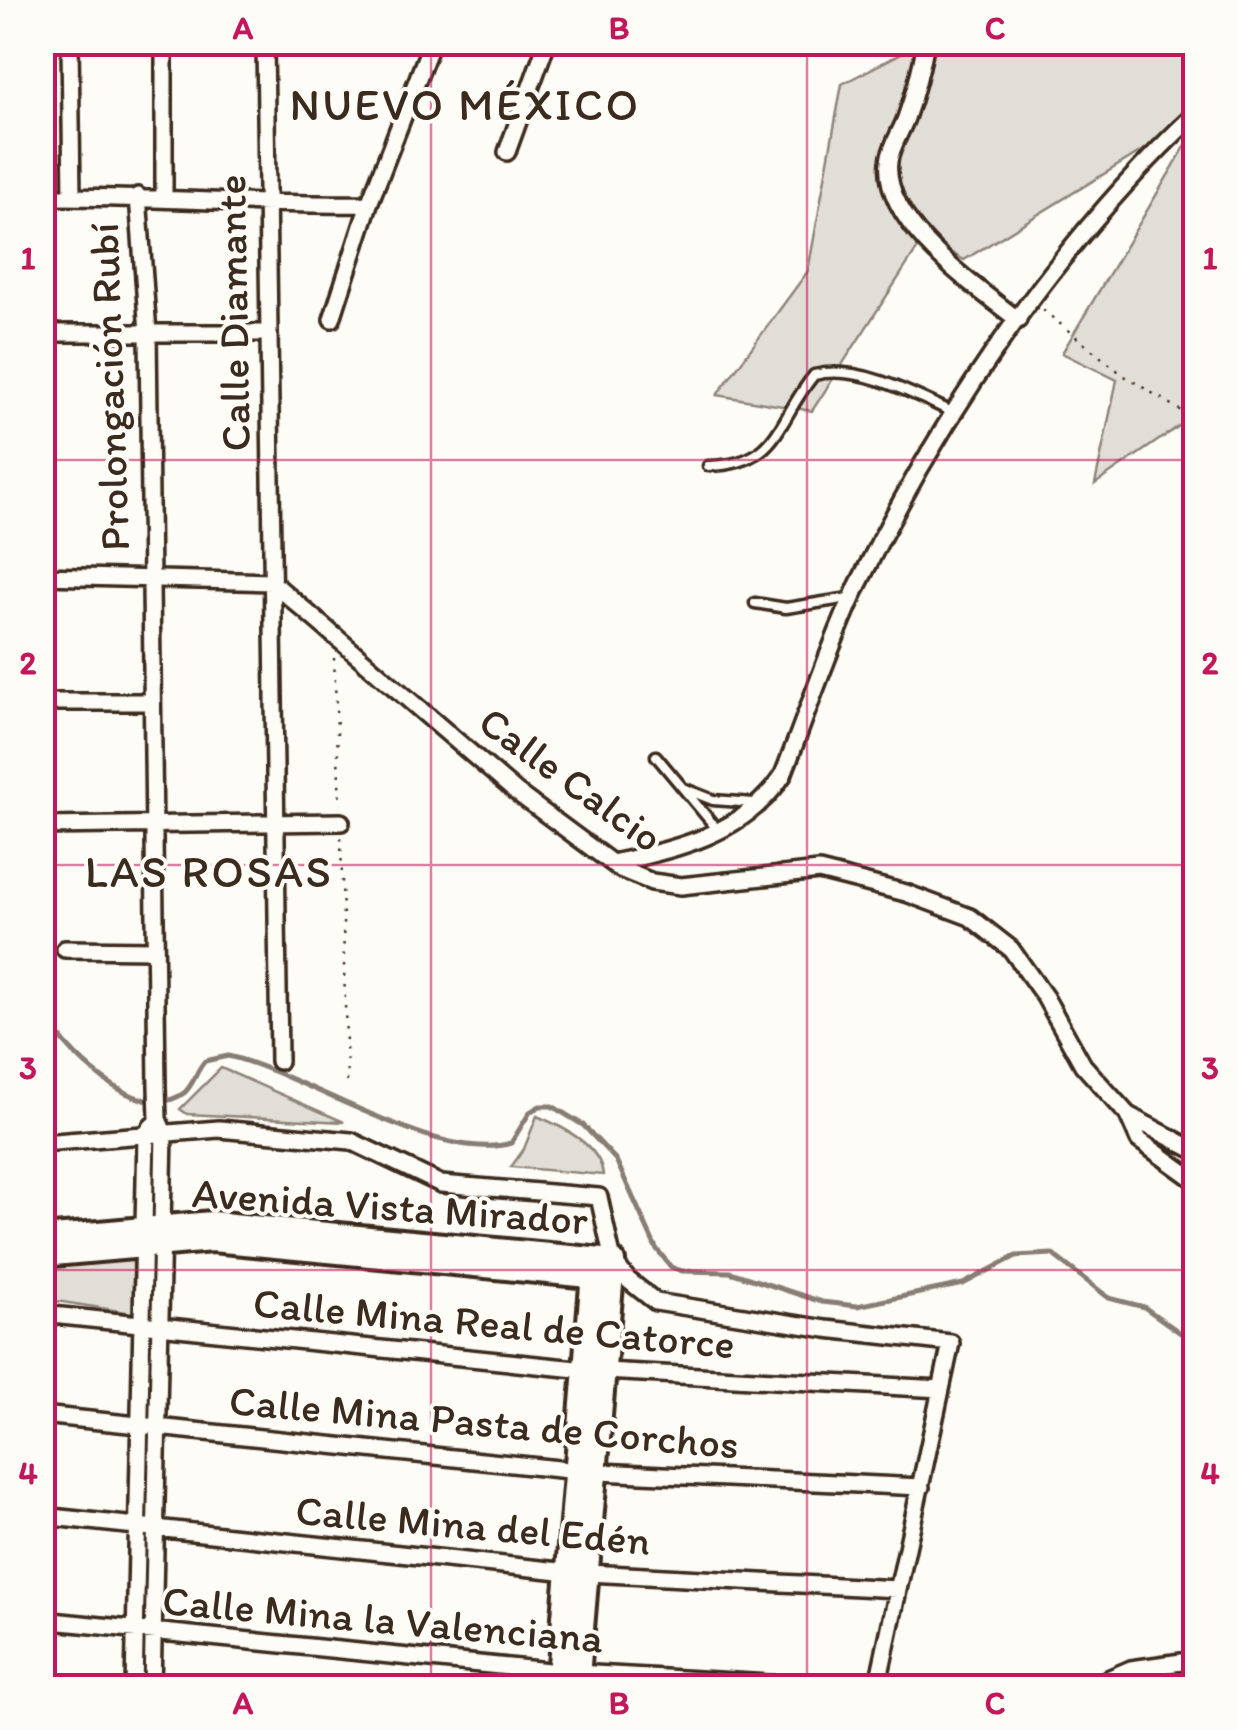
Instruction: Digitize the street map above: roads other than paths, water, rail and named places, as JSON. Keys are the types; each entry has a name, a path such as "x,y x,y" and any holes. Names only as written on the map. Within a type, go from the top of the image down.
{"street":[{"path":"70,42 72,197"},
{"path":"164,42 164,196"},
{"name":"Calle Diamante","path":"265,42 279,1061"},
{"path":"332,320 369,204 432,42"},
{"path":"507,152 547,42"},
{"path":"926,42 916,89 889,160 891,190 902,214 936,250 1018,320"},
{"path":"612,863 719,832 763,803 784,775 853,598 920,470 1018,320 1137,168 1196,114"},
{"name":"Prolongación Rubí","path":"138,196 148,333 157,1088 153,1237"},
{"path":"42,198 164,196 266,206 369,204"},
{"path":"42,333 268,334"},
{"path":"42,576 272,582"},
{"name":"Calle Calcio","path":"272,582 516,792 612,863 652,882 680,886 820,871 906,893 970,918 1012,950 1045,996 1082,1065 1128,1115"},
{"path":"42,702 150,702"},
{"path":"42,826 341,822"},
{"path":"65,949 155,950"},
{"path":"1128,1115 1196,1151"},
{"path":"1128,1115 1139,1140 1196,1182"},
{"path":"42,1143 156,1125 351,1141 441,1184 598,1197 607,1265 568,1680"},
{"name":"Avenida Vista Mirador","path":"42,1255 212,1223 389,1248 607,1265"},
{"path":"134,1688 142,1327 153,1237"},
{"path":"152,1688 160,1329 153,1237"},
{"name":"Avenida Vista Mirador","path":"42,1238 153,1237"},
{"path":"607,1265 667,1306 951,1343 878,1688"},
{"name":"Calle Mina Real de Catorce","path":"42,1314 595,1371 941,1390"},
{"name":"Calle Mina Pasta de Corchos","path":"42,1415 587,1472 921,1487"},
{"name":"Calle Mina del Edén","path":"42,1516 155,1531 578,1572 898,1589"},
{"name":"Calle Mina la Valenciana","path":"42,1620 568,1680 838,1688"},
{"path":"1087,1688 1131,1669 1196,1660"}],"lane":[{"path":"708,466 735,466 760,454 778,436 814,375 832,370 906,391 956,414"},
{"path":"755,603 786,608 853,598"},
{"path":"656,756 678,786 702,806 719,832"},
{"path":"678,786 713,800 763,803"}],"waterway":[{"path":"42,1011 83,1062 124,1092 145,1100 165,1101 184,1093 205,1061 228,1056 409,1130 447,1141 481,1146 511,1143 530,1112 540,1106 552,1106 583,1125 616,1160 656,1248 671,1267 682,1271 730,1272 822,1302 857,1306 963,1284 1016,1256 1052,1254 1109,1298 1144,1307 1196,1344"}],"district":[{"name":"NUEVO MÉXICO","path":"465,104"},
{"name":"LAS ROSAS","path":"209,871"}]}
